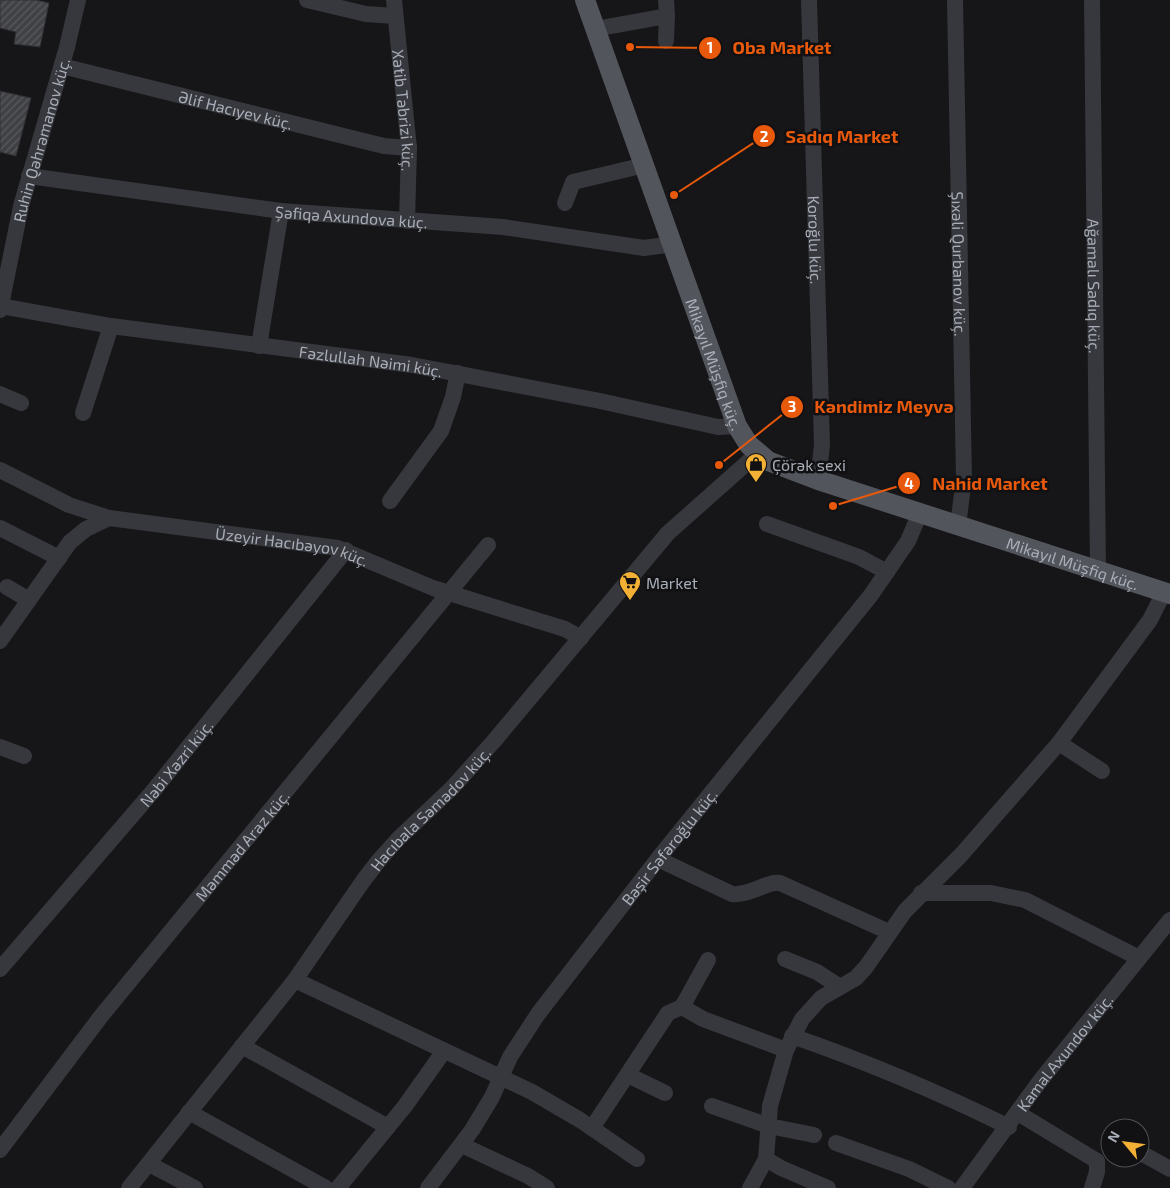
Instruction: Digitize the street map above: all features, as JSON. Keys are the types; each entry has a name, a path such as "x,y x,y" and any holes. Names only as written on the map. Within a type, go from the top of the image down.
{"main road":[{"name":"Mikayıl Müşfiq küç.","path":"585,0 737,426 742,437 757,454 780,467 818,480 1167,593"}],"street":[{"name":"Ruhin Qəhrəmanov küç.","path":"1,308 29,176 62,66 78,0"},
{"path":"308,0 366,14 395,8"},
{"name":"Koroğlu küç.","path":"809,0 822,444 818,480"},
{"name":"Şıxəli Qurbanov küç.","path":"955,0 964,478 958,526"},
{"name":"Ağamalı Sadıq küç.","path":"1092,0 1098,572"},
{"name":"Xətib Təbrizi küç.","path":"395,8 409,148 407,221"},
{"path":"595,29 666,8 666,41"},
{"name":"Əlif Hacıyev küç.","path":"62,66 384,146 409,148"},
{"path":"565,203 573,182 645,165"},
{"name":"Şəfiqə Axundova küç.","path":"29,176 281,211 503,227 644,248 673,244"},
{"path":"259,346 281,211"},
{"name":"Fəzlullah Nəimi küç.","path":"1,308 111,326 412,365 718,427 737,426"},
{"path":"83,413 111,326"},
{"path":"390,501 440,431 453,397 458,373"},
{"path":"0,394 21,403"},
{"name":"Hacıbala Səmədov küç.","path":"129,1188 295,980 380,859 399,838 452,788 668,533 757,454"},
{"name":"Üzeyir Hacıbəyov küç.","path":"0,470 69,505 109,518 346,550 410,579 448,593 565,629 581,638"},
{"name":"Bəşir Səfəroğlu küç.","path":"428,1188 462,1145 492,1097 500,1077 538,1014 658,859 836,640 888,572 908,541 920,513"},
{"path":"0,641 70,542 86,529 109,518"},
{"path":"767,524 859,557 888,572"},
{"path":"0,528 59,558"},
{"name":"Məmməd Araz küç.","path":"0,1150 102,1015 176,923 274,809 488,545"},
{"name":"Nəbi Xəzri küç.","path":"0,969 154,790 346,550"},
{"path":"7,587 28,600"},
{"path":"750,1188 766,1159 770,1106 789,1043 802,1019 821,998 856,978 866,967 889,932 922,894 961,855 1059,743 1150,620 1167,593"},
{"path":"1059,743 1102,771"},
{"path":"0,747 24,756"},
{"path":"658,859 732,894 745,894 772,883 780,883 889,932"},
{"path":"922,894 991,893 1025,900 1139,958"},
{"name":"Kamal Axundov küç.","path":"962,1188 980,1160 1009,1127 1040,1081 1170,920"},
{"path":"785,959 817,972 840,987"},
{"path":"592,1128 668,1013 682,1007 708,960"},
{"path":"295,980 500,1077 565,1110 636,1159"},
{"path":"682,1007 704,1019 866,1063 1009,1127"},
{"path":"242,1046 388,1127"},
{"path":"338,1188 388,1127 444,1051"},
{"path":"628,1075 665,1093"},
{"path":"712,1106 768,1126 814,1135"},
{"path":"189,1112 326,1188"},
{"path":"1018,1114 1097,1161 1097,1172 1092,1188"},
{"path":"836,1143 908,1169 948,1188"},
{"path":"462,1145 528,1176 547,1188"},
{"path":"1150,1158 1170,1169"},
{"path":"766,1159 781,1168 828,1188"},
{"path":"149,1164 195,1188"}],"building":[{"path":"0,0 36,0 49,3 40,47 14,44 16,32 0,28"},
{"path":"0,91 31,98 16,156 0,152"}],"place":[{"name":"Oba Market","path":"630,47"},
{"name":"Sadıq Market","path":"674,195"},
{"name":"Kəndimiz Meyvə","path":"719,465"},
{"name":"Çörək sexi","path":"756,483"},
{"name":"Nahid Market","path":"833,506"},
{"name":"Market","path":"630,601"}]}
